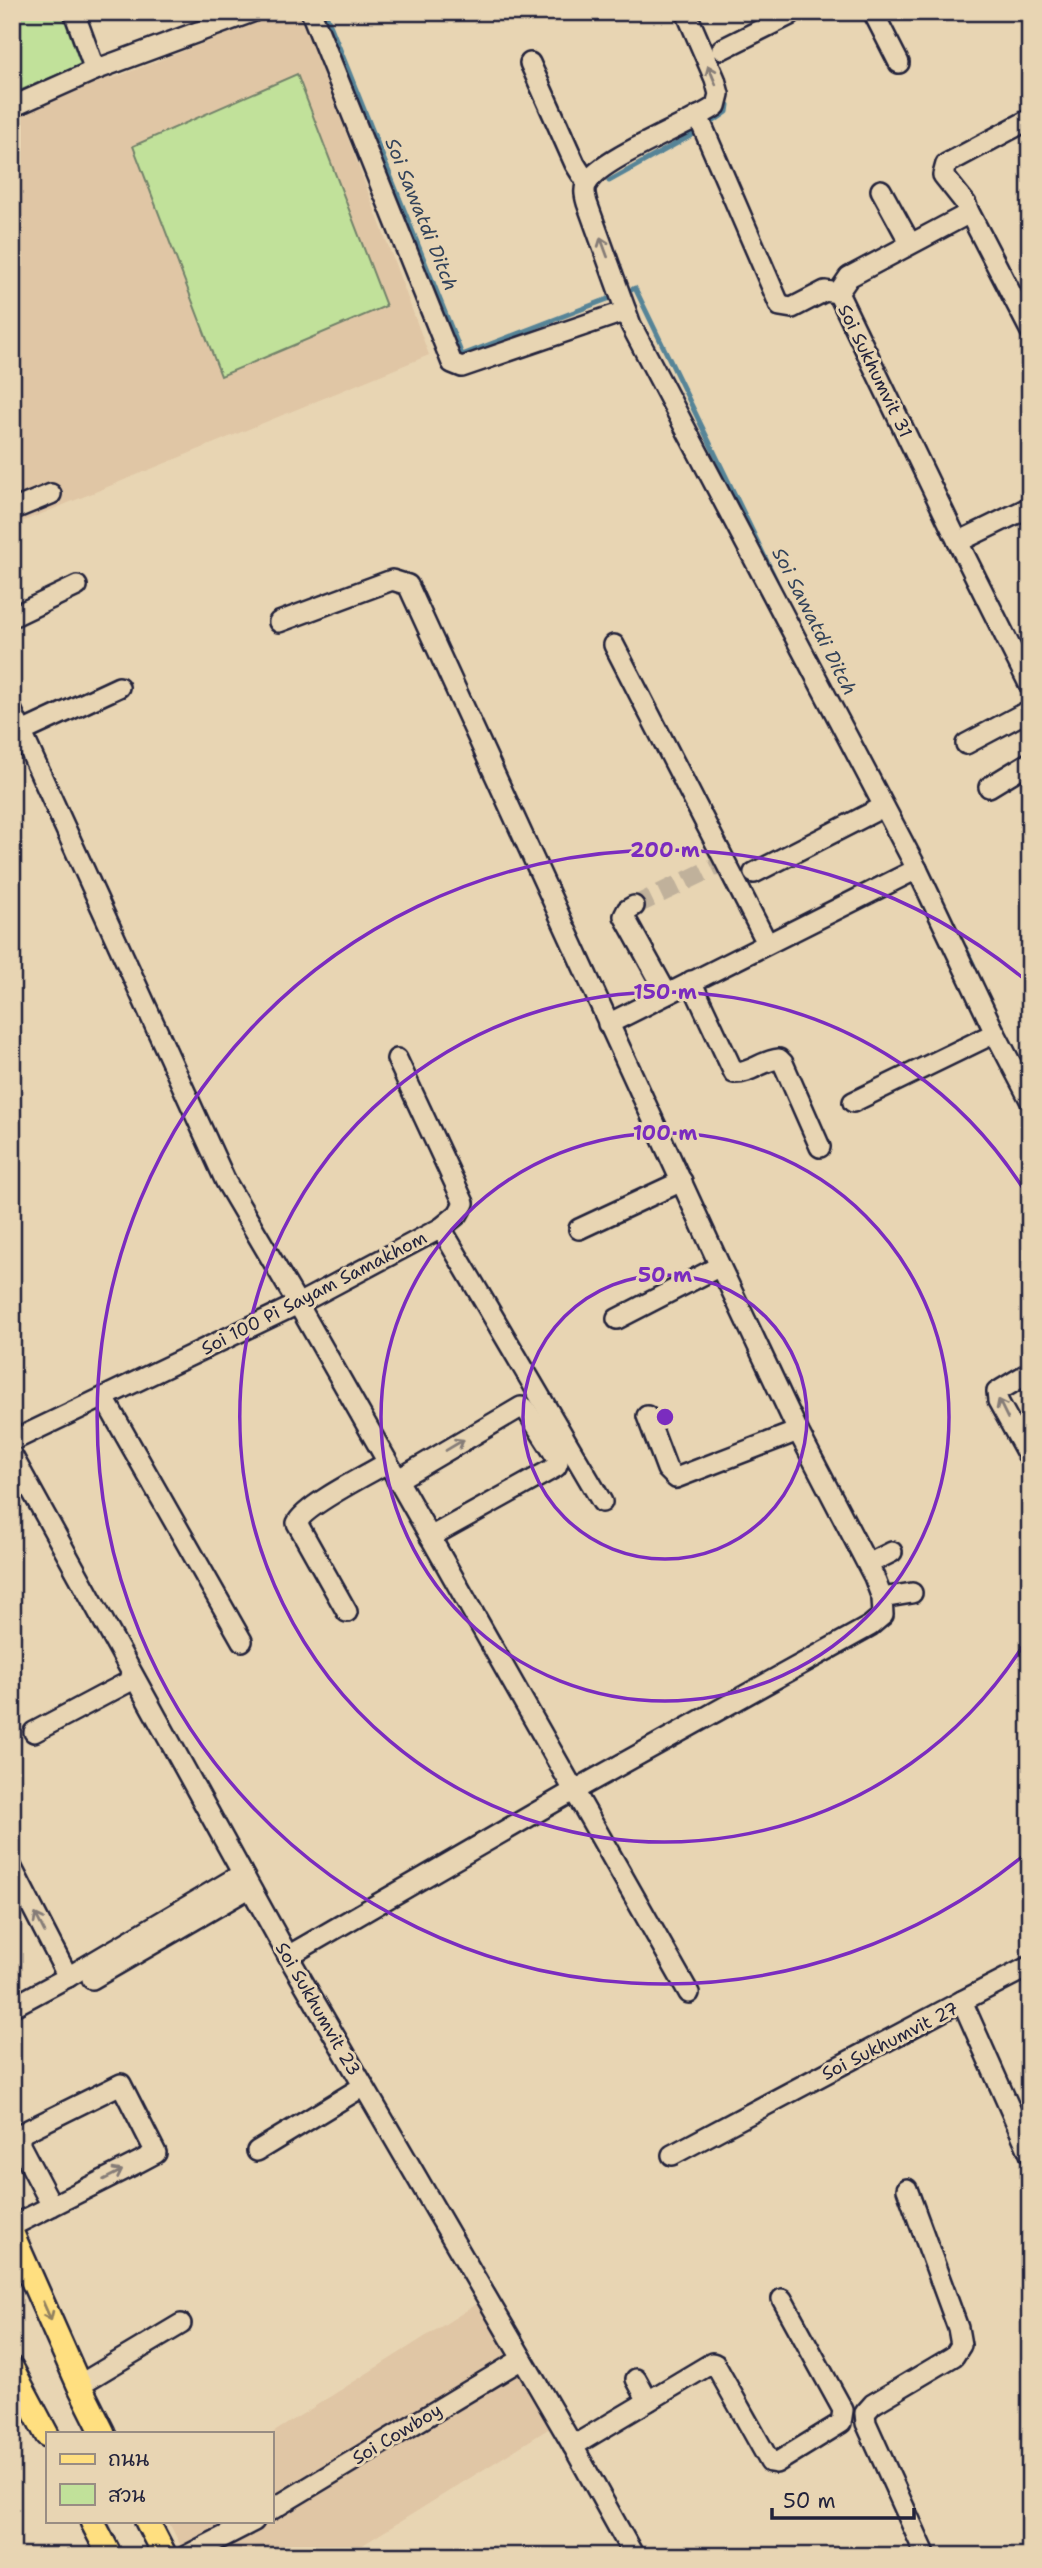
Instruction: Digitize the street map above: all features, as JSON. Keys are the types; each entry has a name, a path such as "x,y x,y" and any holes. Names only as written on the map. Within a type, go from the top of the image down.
{"main road":[{"path":"15,2251 102,2432"},
{"path":"12,2368 46,2433"},
{"path":"93,2522 110,2556"},
{"path":"148,2522 165,2556"}],"street":[{"path":"74,12 95,70"},
{"path":"12,107 95,70 252,12"},
{"path":"311,12 452,363 462,367 626,311"},
{"path":"873,12 899,63"},
{"path":"689,13 715,79 719,94 716,106 702,125 604,167 587,183 584,192 587,203 626,311 671,403 917,869 1030,1100"},
{"path":"722,48 792,13"},
{"path":"530,63 575,164 587,183"},
{"path":"1030,119 946,164 943,175 966,204 1030,330"},
{"path":"702,125 780,306 792,308 824,291 838,293"},
{"path":"881,190 910,243"},
{"name":"Soi Sukhumvit 31","path":"968,210 962,217 849,277 838,293 957,542 1030,687"},
{"path":"12,510 51,494"},
{"path":"957,542 1030,508"},
{"path":"279,622 392,580 408,585 720,1266 798,1431 868,1564 882,1598 883,1615 870,1626 575,1790 288,1956"},
{"path":"12,617 77,586"},
{"path":"614,645 723,863 767,943"},
{"path":"22,732 118,687"},
{"path":"966,744 1030,710"},
{"path":"12,711 226,1182 690,1993"},
{"path":"989,787 1030,762"},
{"path":"754,873 883,807"},
{"path":"608,1024 917,869"},
{"path":"634,906 627,910 624,916 667,994"},
{"path":"691,981 734,1073 779,1059 820,1147"},
{"path":"853,1102 995,1033"},
{"name":"Soi 100 Pi Sayam Samakhom","path":"12,1441 298,1304 440,1228 458,1214 464,1203 397,1059"},
{"path":"579,1229 682,1181"},
{"path":"440,1228 602,1502"},
{"path":"617,1319 720,1266"},
{"path":"986,1385 1030,1361"},
{"path":"1030,1372 997,1392 998,1401 1030,1459"},
{"path":"104,1398 242,1641"},
{"path":"347,1612 297,1523 300,1516 314,1506 521,1407 524,1408 556,1458 556,1467 430,1537"},
{"path":"647,1416 667,1469 676,1478 798,1431"},
{"name":"Soi Sukhumvit 23","path":"12,1455 362,2087 573,2446 634,2556"},
{"path":"868,1564 892,1552"},
{"path":"882,1598 912,1592"},
{"path":"34,1732 134,1679"},
{"path":"12,1868 68,1977"},
{"path":"12,2007 246,1881"},
{"path":"92,1979 246,1881"},
{"path":"962,2001 1030,1966"},
{"name":"Soi Sukhumvit 27","path":"672,2155 962,2001 1030,2154"},
{"path":"12,2226 52,2206 156,2153 121,2084 24,2132 20,2137 20,2145 52,2206"},
{"path":"257,2151 362,2087"},
{"path":"907,2189 958,2328 961,2345 954,2356 873,2404 865,2413 866,2423 926,2556"},
{"path":"573,2446 707,2364 715,2364 770,2462 776,2463 841,2423 843,2410 782,2299"},
{"path":"79,2385 181,2324"},
{"name":"Soi Cowboy","path":"273,2509 522,2359"},
{"path":"636,2379 648,2401"},
{"path":"186,2556 252,2522"}],"shaded area":[{"path":"12,12 86,12 111,79 284,12 301,12 429,355 12,526"},
{"path":"480,2302 553,2426 345,2556 186,2556 169,2522 273,2522 273,2433"}],"green space":[{"path":"12,12 62,12 81,65 12,94"},
{"path":"297,74 386,306 221,376 133,146"}],"waterway":[{"name":"Soi Sawatdi Ditch","path":"325,12 462,355 613,297"},
{"name":"Soi Sawatdi Ditch","path":"707,126 727,112 728,105"},
{"name":"Soi Sawatdi Ditch","path":"609,181 699,131"},
{"name":"Soi Sawatdi Ditch","path":"631,290 635,288 776,580"},
{"name":"Soi Sawatdi Ditch","path":"965,947 975,968"}],"tunnel":[{"path":"634,906 719,865"}]}
